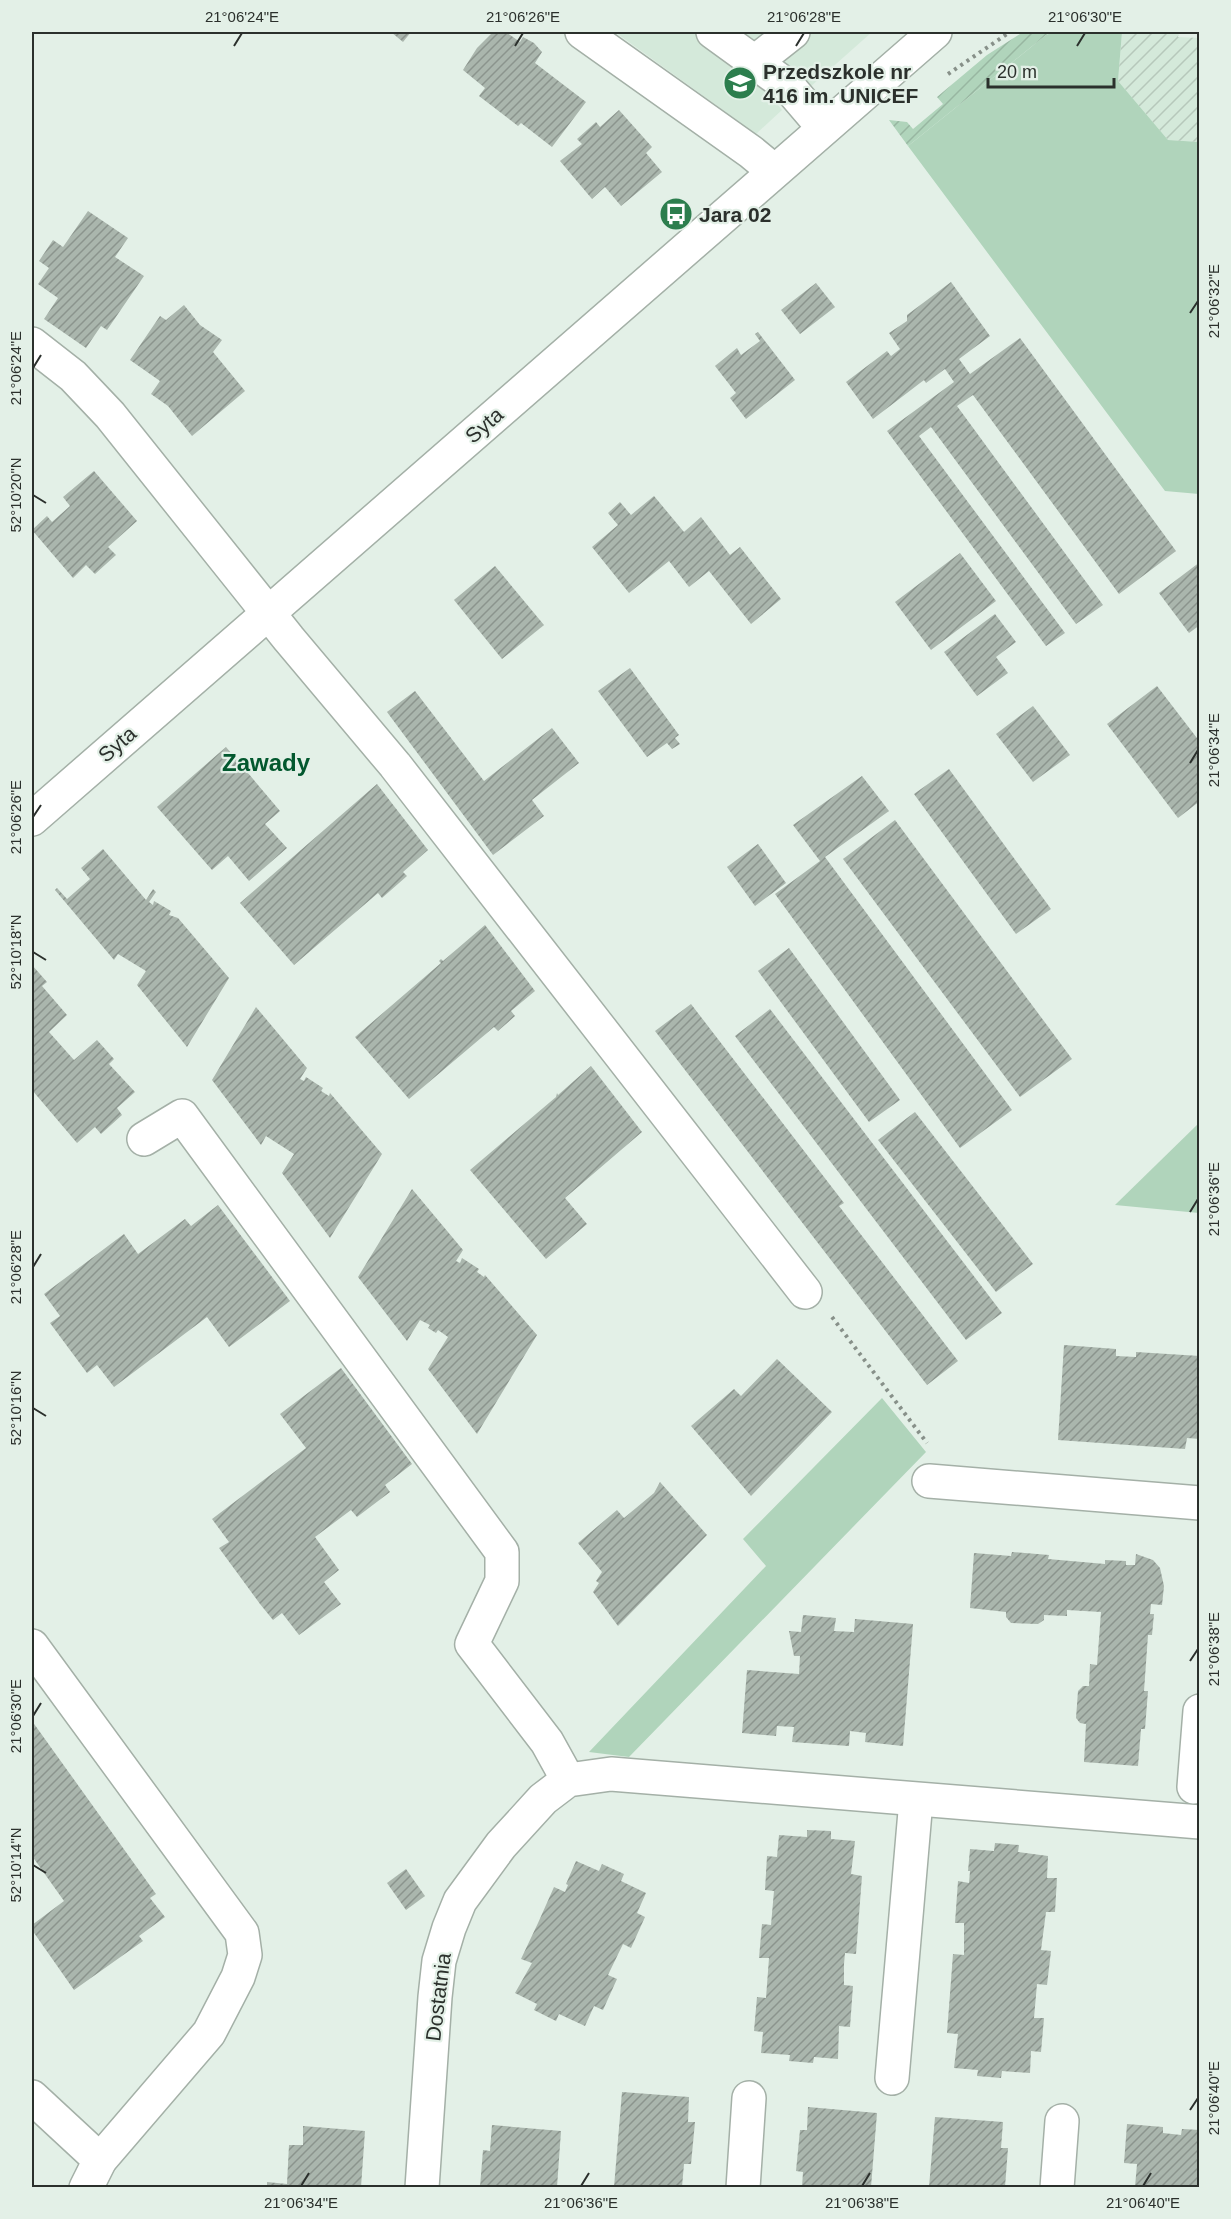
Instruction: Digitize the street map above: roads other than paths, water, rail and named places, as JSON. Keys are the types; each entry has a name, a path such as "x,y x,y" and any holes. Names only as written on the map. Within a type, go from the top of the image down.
{"street":[{"path":"582,32 774,171"},
{"path":"713,32 789,87 824,129"},
{"path":"755,62 793,32"},
{"name":"Syta","path":"32,819 935,32"},
{"path":"32,344 73,376 111,415 268,613 395,765 806,1292"},
{"path":"144,1139 182,1116 502,1552 502,1581 472,1644 547,1742 568,1780 611,1774 1200,1822"},
{"path":"939,1482 1200,1503"},
{"path":"32,1646 242,1933 245,1955 238,1977 209,2033 93,2174 32,2097"},
{"path":"1194,1787 1200,1711"},
{"name":"Dostatnia","path":"422,2187 435,1997 439,1961 448,1928 460,1901 501,1845 543,1799 568,1780"},
{"path":"892,2078 916,1800"},
{"path":"743,2187 749,2098"},
{"path":"1057,2187 1062,2121"}],"place":[{"name":"Przedszkole nr 416 im. UNICEF","path":"740,83"},
{"name":"Jara 02","path":"676,214"}],"district":[{"name":"Zawady","path":"266,762"}]}
